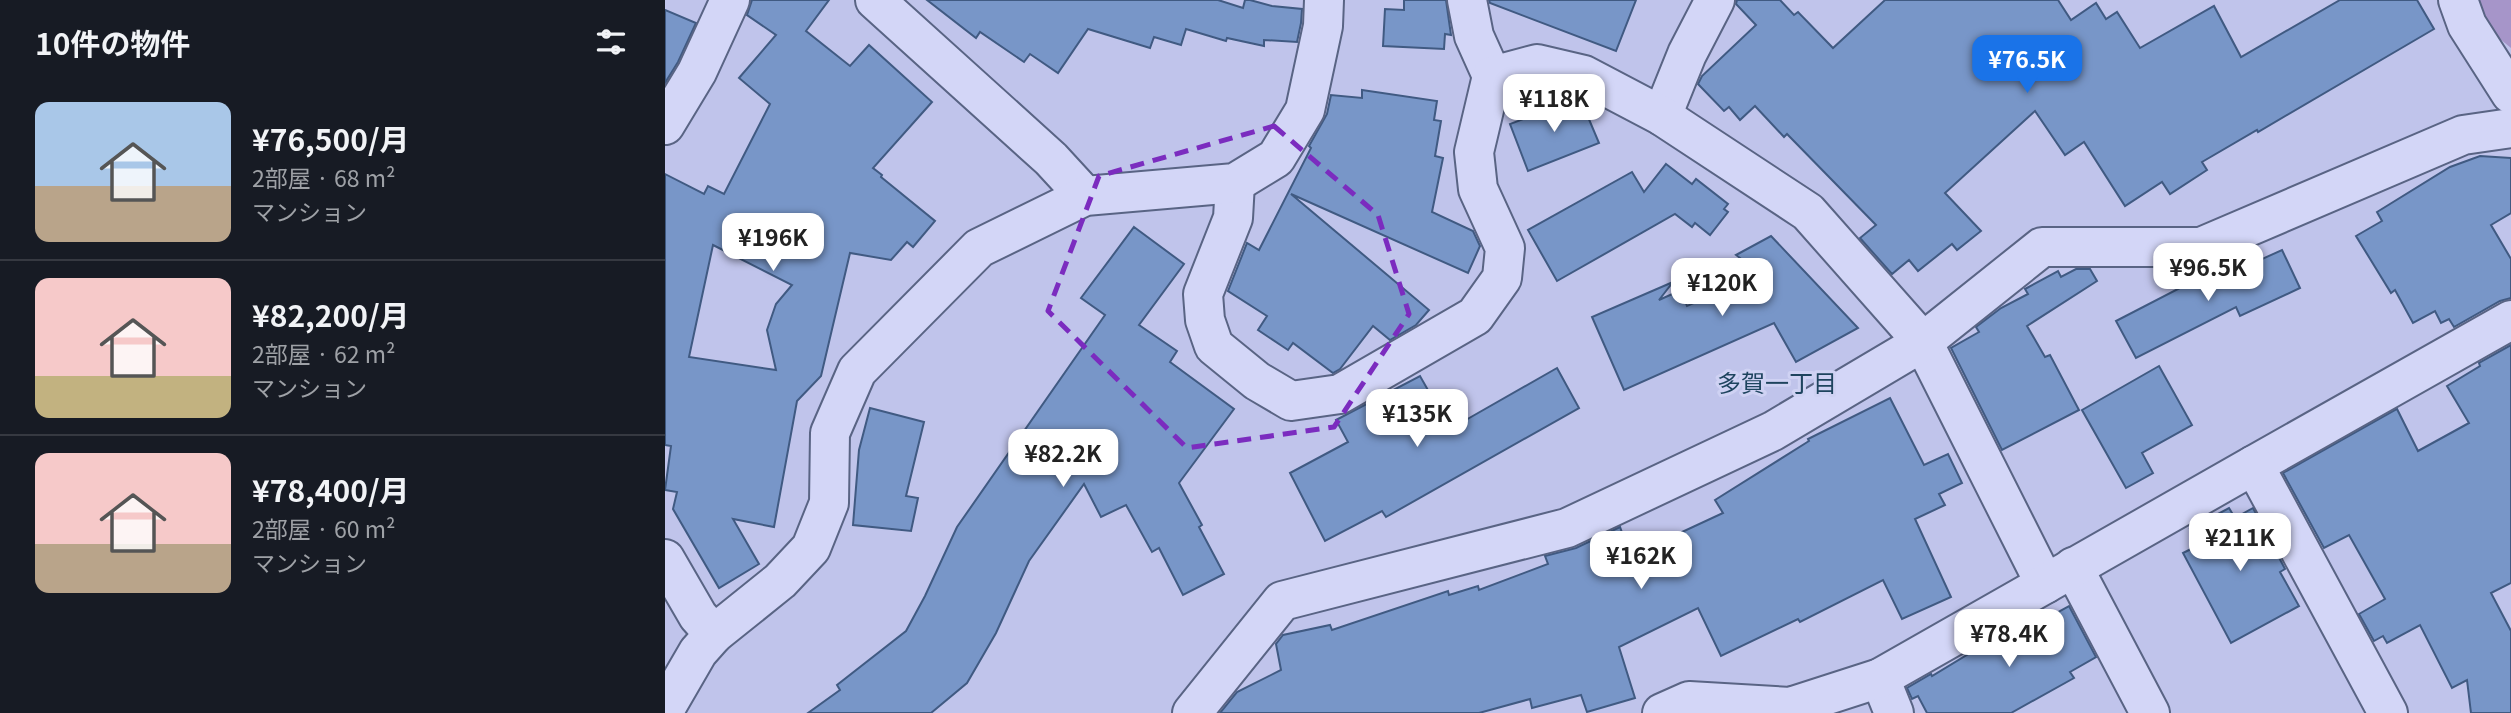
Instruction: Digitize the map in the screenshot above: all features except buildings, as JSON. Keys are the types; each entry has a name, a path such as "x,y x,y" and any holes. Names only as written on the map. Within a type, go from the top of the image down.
{"street":[{"path":"665,125 697,72 730,0"},
{"path":"875,0 1051,159 1085,196"},
{"path":"665,709 698,652 714,634 780,581 811,548 829,503 830,433 857,371 979,248 1085,196 1235,183 1276,158 1305,110 1324,26 1324,0"},
{"path":"1235,183 1233,218 1203,294 1205,320 1214,346 1257,381 1291,401 1340,394 1475,316 1502,278 1505,248 1478,188 1473,152 1492,76 1474,36 1467,0"},
{"path":"1662,116 1687,54 1716,0"},
{"path":"2458,0 2467,25 2511,94"},
{"path":"1492,76 1537,64 1584,75 1662,116 1808,212 1923,342 2059,576 2150,713"},
{"path":"1192,713 1282,601 1567,527 1773,431 1923,342 2042,247 2201,247 2463,135 2511,128"},
{"path":"1662,713 1689,701 1790,707 1880,678 2511,320"},
{"path":"2254,465 2388,713"},
{"path":"665,559 698,616 714,634"},
{"path":"1880,678 1894,713"}],"highlighted area":[{"path":"1274,126 1378,215 1409,314 1334,427 1187,448 1048,311 1099,176"}],"shaded area":[{"path":"2472,0 2511,0 2511,48 2476,19"}],"district":[{"name":"多賀一丁目","path":"1777,381"}]}
